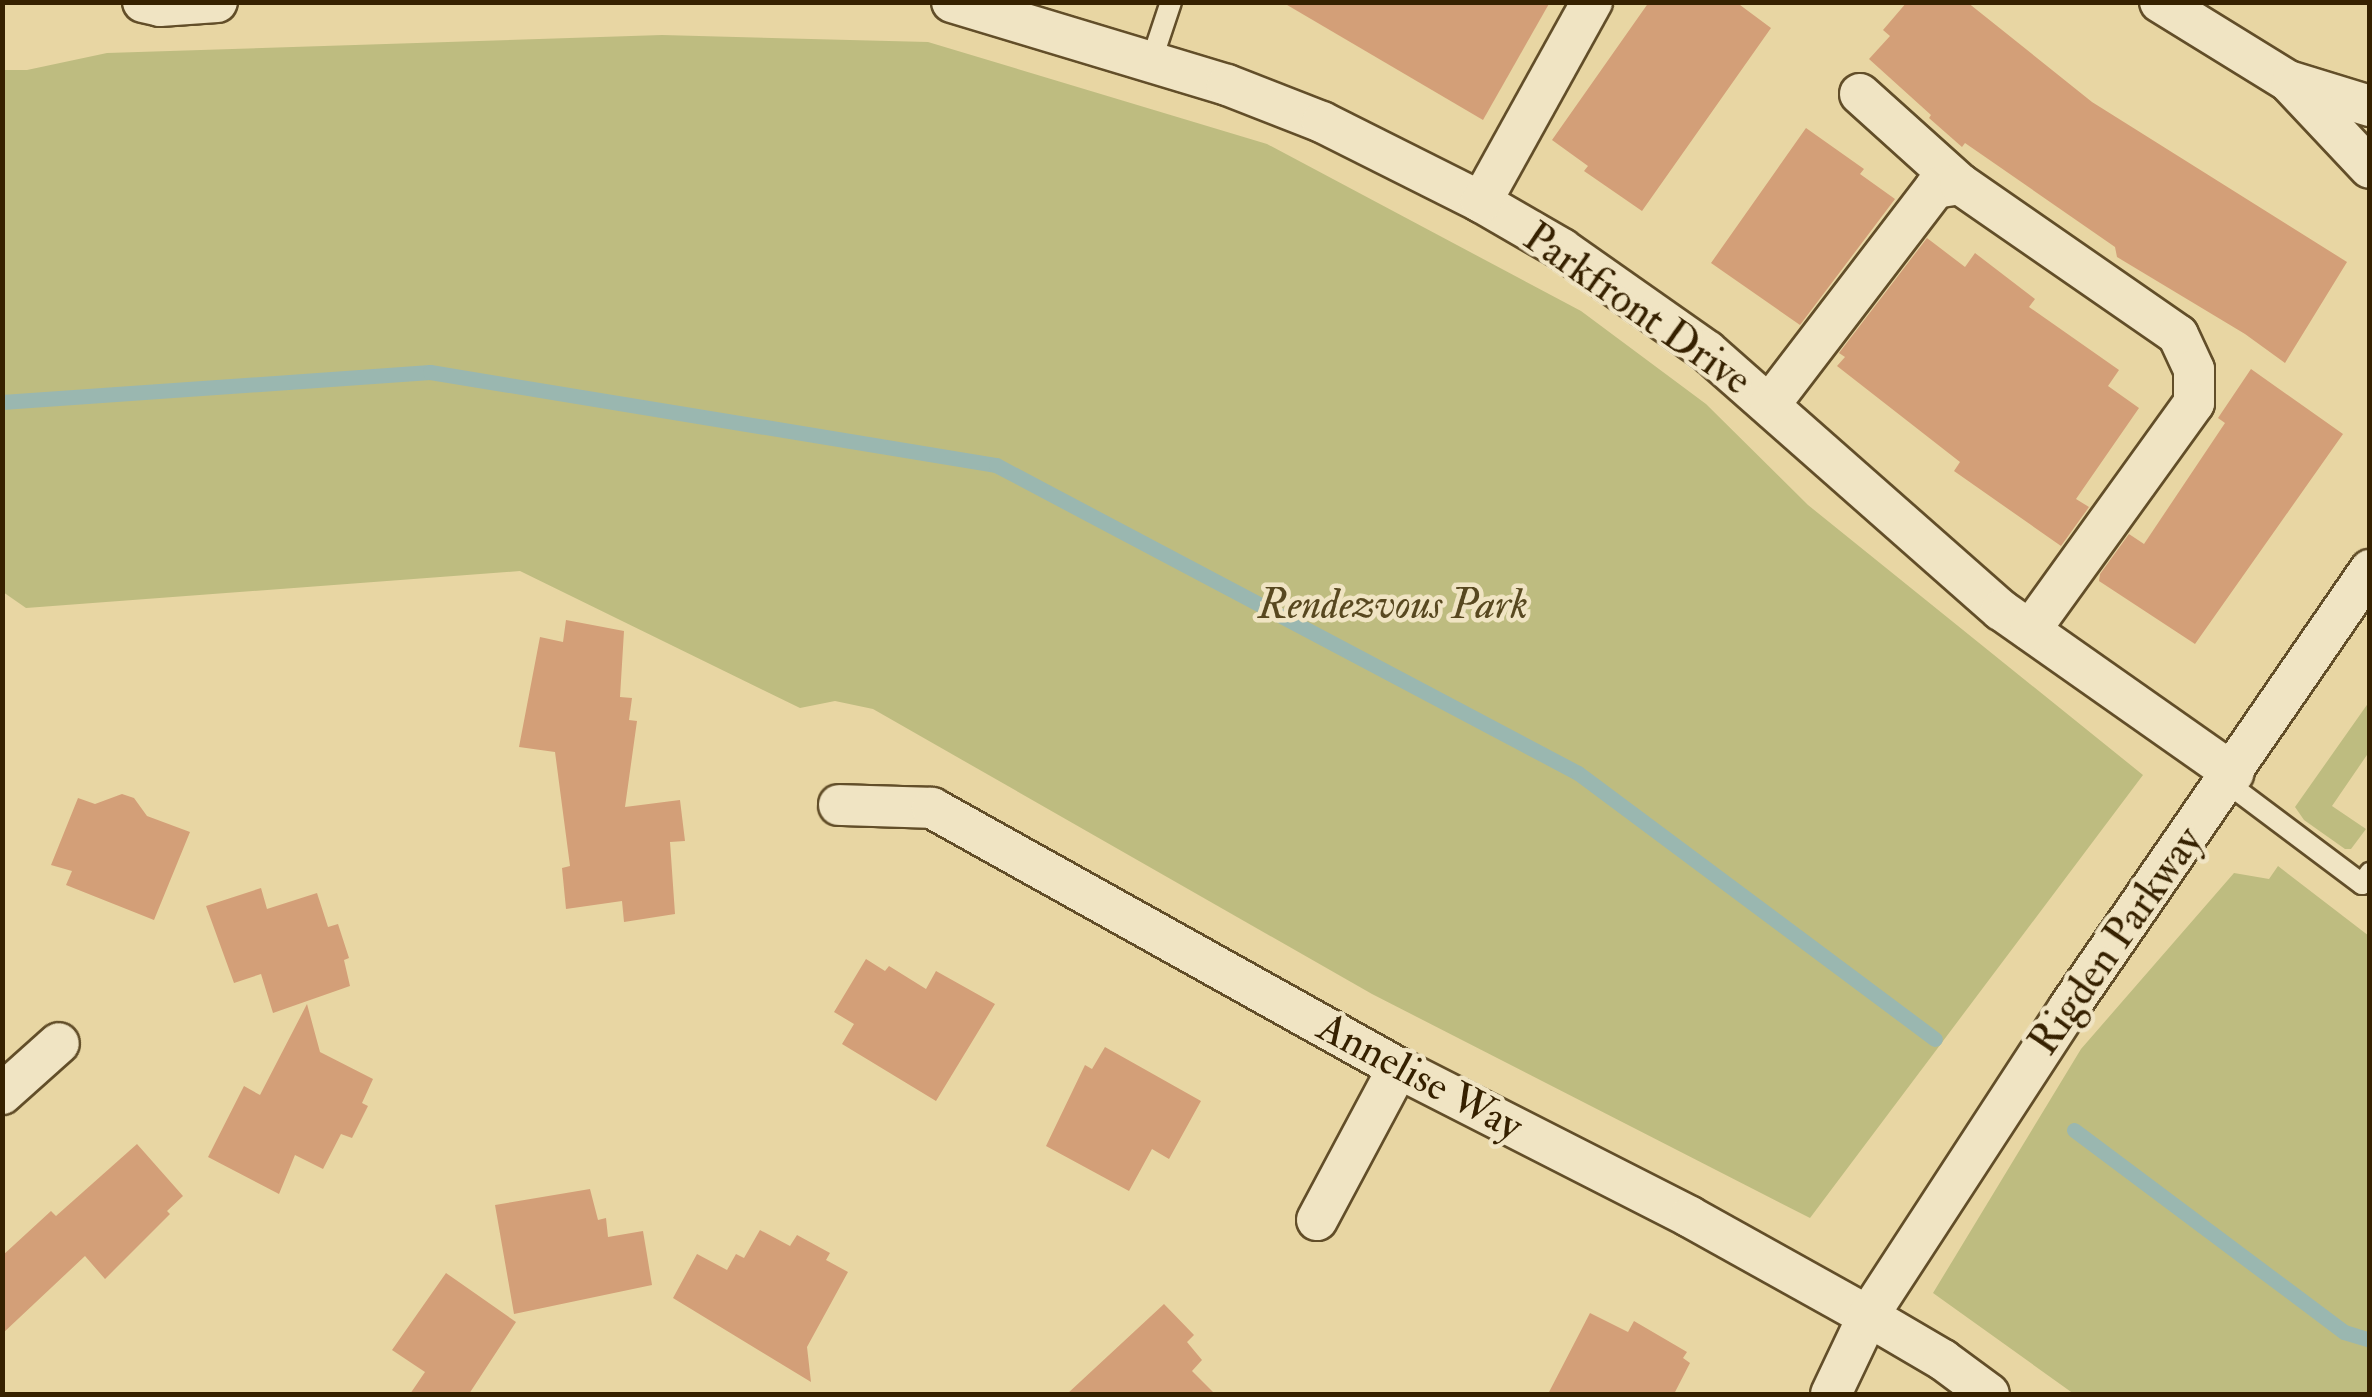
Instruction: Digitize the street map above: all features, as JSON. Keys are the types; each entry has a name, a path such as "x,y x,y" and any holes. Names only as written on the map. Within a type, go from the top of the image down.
{"street":[{"path":"142,2 217,2"},
{"name":"Parkfront Drive","path":"952,2 1151,62 1322,122 1481,202 1635,298 1770,404 2001,610 2229,778"},
{"path":"1481,202 1592,2"},
{"path":"2160,2 2288,81 2370,106"},
{"path":"2288,81 2370,168"},
{"path":"1860,94 1960,184 2178,336 2194,370 2194,403 2030,630"},
{"path":"1770,404 1935,188 1960,184"},
{"name":"Rigden Parkway","path":"1831,1394 1868,1316 2068,1009 2370,570"},
{"name":"Annelise Way","path":"839,805 932,808 1398,1068 1690,1217 1943,1360 1988,1394"},
{"path":"2,1094 59,1043"},
{"path":"1316,1220 1398,1068"}],"lane":[{"path":"1151,62 1170,2"},
{"path":"2229,778 2362,884 2370,874"}],"green space":[{"name":"Rendezvous Park","path":"662,35 928,42 1267,144 1581,311 1706,404 1808,505 2143,775 1810,1218 1372,994 873,709 835,701 800,708 520,571 26,608 3,592 3,70 27,70 107,53"},
{"path":"2369,702 2369,752 2332,806 2366,829 2351,849 2345,849 2304,820 2295,807"},
{"path":"2278,866 2369,936 2369,1394 2074,1394 1933,1293 2081,1049 2234,873 2269,879"}],"building":[{"path":"1282,2 1550,2 1483,120"},
{"path":"1649,2 1736,2 1771,28 1642,211 1584,171 1588,166 1552,140"},
{"path":"1907,2 1967,2 2092,102 2347,262 2285,363 2245,334 2117,257 2115,247 1965,143 1962,147 1929,118 1931,115 1869,59 1890,36 1883,30"},
{"path":"1806,128 1864,169 1860,174 1895,199 1800,325 1711,263"},
{"path":"1927,238 1965,267 1975,253 2035,299 2029,307 2119,370 2108,386 2139,408 2076,499 2089,507 2061,546 1954,471 1960,462 1837,366 1845,357 1839,353"},
{"path":"2251,369 2343,434 2195,644 2099,581 2100,574 2129,534 2144,544 2225,423 2218,418"},
{"path":"566,620 624,631 620,697 632,698 629,720 637,721 625,807 680,800 685,841 670,842 675,914 624,922 622,901 566,909 562,868 570,866 555,752 519,747 540,637 563,642"},
{"path":"122,794 134,798 147,816 190,832 154,920 66,885 72,871 51,865 78,798 95,804"},
{"path":"261,888 267,909 317,893 328,927 338,924 349,958 344,960 350,986 273,1013 261,974 234,983 206,906"},
{"path":"866,959 885,971 889,966 926,989 936,971 995,1004 936,1101 842,1044 854,1024 834,1012"},
{"path":"307,1004 320,1052 373,1079 362,1103 368,1106 352,1138 341,1134 323,1169 295,1155 279,1194 208,1157 244,1086 260,1095"},
{"path":"1105,1047 1201,1101 1169,1159 1152,1149 1129,1191 1046,1146 1085,1065 1092,1069"},
{"path":"137,1144 183,1196 105,1279 85,1256 2,1334 2,1256 51,1211 56,1216"},
{"path":"590,1189 598,1220 606,1218 608,1237 643,1231 652,1285 514,1314 495,1205"},
{"path":"760,1230 790,1246 797,1235 830,1253 826,1260 848,1272 807,1347 811,1382 673,1298 697,1254 727,1270 736,1254 744,1258"},
{"path":"446,1273 516,1322 469,1394 410,1394 425,1372 392,1350"},
{"path":"1164,1304 1194,1335 1187,1342 1202,1360 1192,1371 1215,1394 1067,1394"},
{"path":"1590,1313 1628,1332 1634,1321 1687,1352 1683,1358 1690,1363 1674,1394 1548,1394"}],"waterway":[{"path":"2,402 430,372 996,465 1578,773 1935,1039"},
{"path":"2074,1130 2344,1332 2370,1340"}]}
